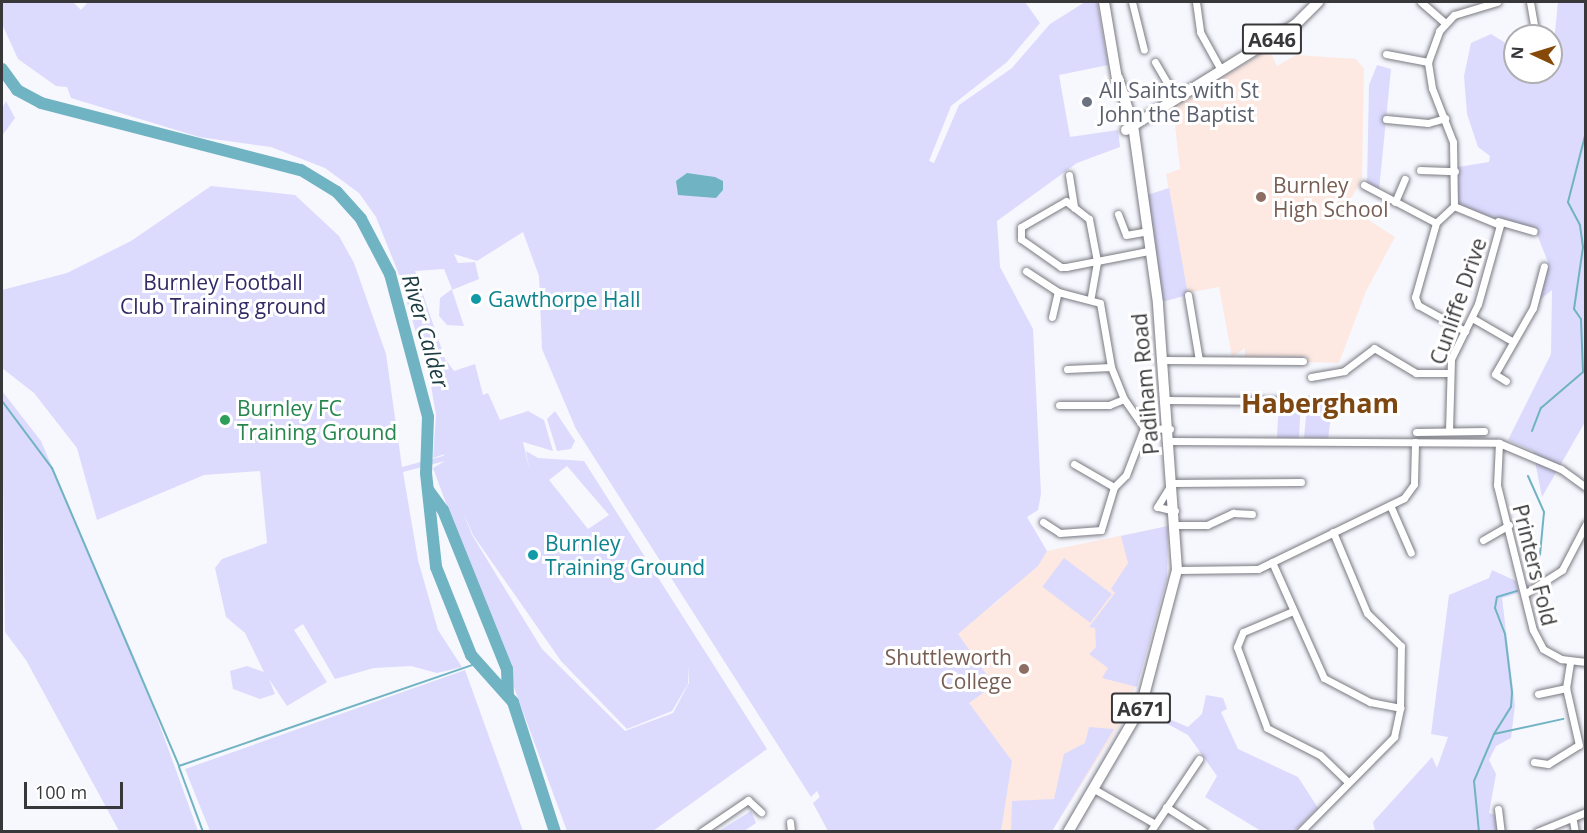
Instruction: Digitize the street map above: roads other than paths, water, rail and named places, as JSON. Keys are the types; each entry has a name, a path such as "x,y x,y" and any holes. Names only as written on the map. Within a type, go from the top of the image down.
{"main road":[{"name":"Padiham Road","path":"1104,2 1144,196 1149,231 1165,360 1177,570"},
{"name":"A646","path":"1129,128 1295,25 1318,2"},
{"name":"A671","path":"1068,831 1141,707 1177,570"}],"street":[{"path":"1132,2 1144,50"},
{"path":"1196,2 1200,32 1221,70"},
{"path":"1421,2 1445,23"},
{"path":"1465,331 1415,300 1436,223 1454,206 1455,171 1445,118 1428,62 1445,23 1479,2 1497,2"},
{"path":"1530,2 1534,24"},
{"path":"1386,54 1428,62"},
{"path":"1155,62 1176,98"},
{"path":"1386,119 1428,123 1445,118"},
{"path":"1420,170 1455,171"},
{"path":"1069,175 1074,208"},
{"path":"1395,202 1406,179"},
{"path":"1364,185 1436,223"},
{"path":"1091,296 1097,261 1089,219 1061,202 1022,227 1021,239 1061,267 1097,261 1151,250"},
{"path":"1454,206 1534,231"},
{"path":"1118,214 1126,235 1149,231"},
{"name":"Cunliffe Drive","path":"1449,431 1448,373 1472,318 1499,231 1496,220"},
{"path":"1506,381 1494,374 1533,308 1544,266"},
{"path":"1026,271 1058,292 1091,296 1106,316 1103,328 1111,367 1124,399 1144,428"},
{"path":"1052,317 1058,292"},
{"path":"1188,295 1198,360"},
{"path":"1472,318 1512,341"},
{"path":"1311,377 1344,371 1374,348 1416,373 1448,373"},
{"path":"1165,360 1303,361"},
{"path":"1067,369 1111,367"},
{"path":"1059,405 1109,405 1124,399"},
{"path":"1168,400 1277,401"},
{"path":"1144,428 1170,429"},
{"path":"1043,522 1060,532 1101,530 1114,487 1126,475 1144,428"},
{"path":"1416,432 1484,431"},
{"path":"1171,441 1498,442 1562,469 1586,487"},
{"path":"1177,570 1258,569 1390,504 1414,484 1415,442"},
{"name":"Printers Fold","path":"1498,442 1497,485 1537,640 1570,663"},
{"path":"1074,464 1114,487"},
{"path":"1175,511 1156,507 1172,483 1301,482"},
{"path":"1390,504 1411,553"},
{"path":"1176,525 1207,525 1233,513 1252,514"},
{"path":"1526,593 1562,570 1586,524"},
{"path":"1483,540 1488,531 1509,525"},
{"path":"1300,831 1394,737 1400,708 1401,646 1367,613 1333,532"},
{"path":"1272,562 1324,678 1370,702 1400,708"},
{"path":"1293,611 1243,632 1237,647 1267,728 1320,754 1348,782"},
{"path":"1534,762 1548,764 1582,747 1566,688 1570,663 1586,662"},
{"path":"1538,694 1566,688"},
{"path":"1150,831 1199,759"},
{"path":"1094,789 1155,824"},
{"path":"701,831 748,801 761,812"},
{"path":"1166,807 1206,831"},
{"path":"1498,809 1501,831"},
{"path":"1537,831 1573,821 1586,812"},
{"path":"1573,821 1575,831"},
{"path":"790,822 791,831"}],"waterway":[{"name":"River Calder","path":"2,69 17,90 41,103 301,170 337,192 361,219 390,274 428,417 426,473 436,567 471,655 513,702 555,832"},
{"path":"1532,431 1541,408 1583,372 1581,319 1574,309 1583,247 1580,225 1568,202 1586,132"},
{"path":"2,401 52,468 179,766 478,663"},
{"path":"1528,476 1544,512 1540,554 1531,576"},
{"path":"429,491 443,510 507,669 508,696"},
{"path":"1494,734 1511,707 1512,692 1505,634 1495,608 1497,597 1517,591"},
{"path":"1479,832 1474,781 1494,734 1563,719"},
{"path":"179,767 203,832"}],"place":[{"name":"All Saints with St John the Baptist","path":"1087,102"},
{"name":"Burnley High School","path":"1261,197"},
{"name":"Gawthorpe Hall","path":"476,299"},
{"name":"Burnley FC Training Ground","path":"225,420"},
{"name":"Burnley Training Ground","path":"533,555"},
{"name":"Shuttleworth College","path":"1024,669"}],"district":[{"name":"Habergham","path":"1320,403"}],"park label":[{"name":"Burnley Football Club Training ground","path":"223,294"}]}
